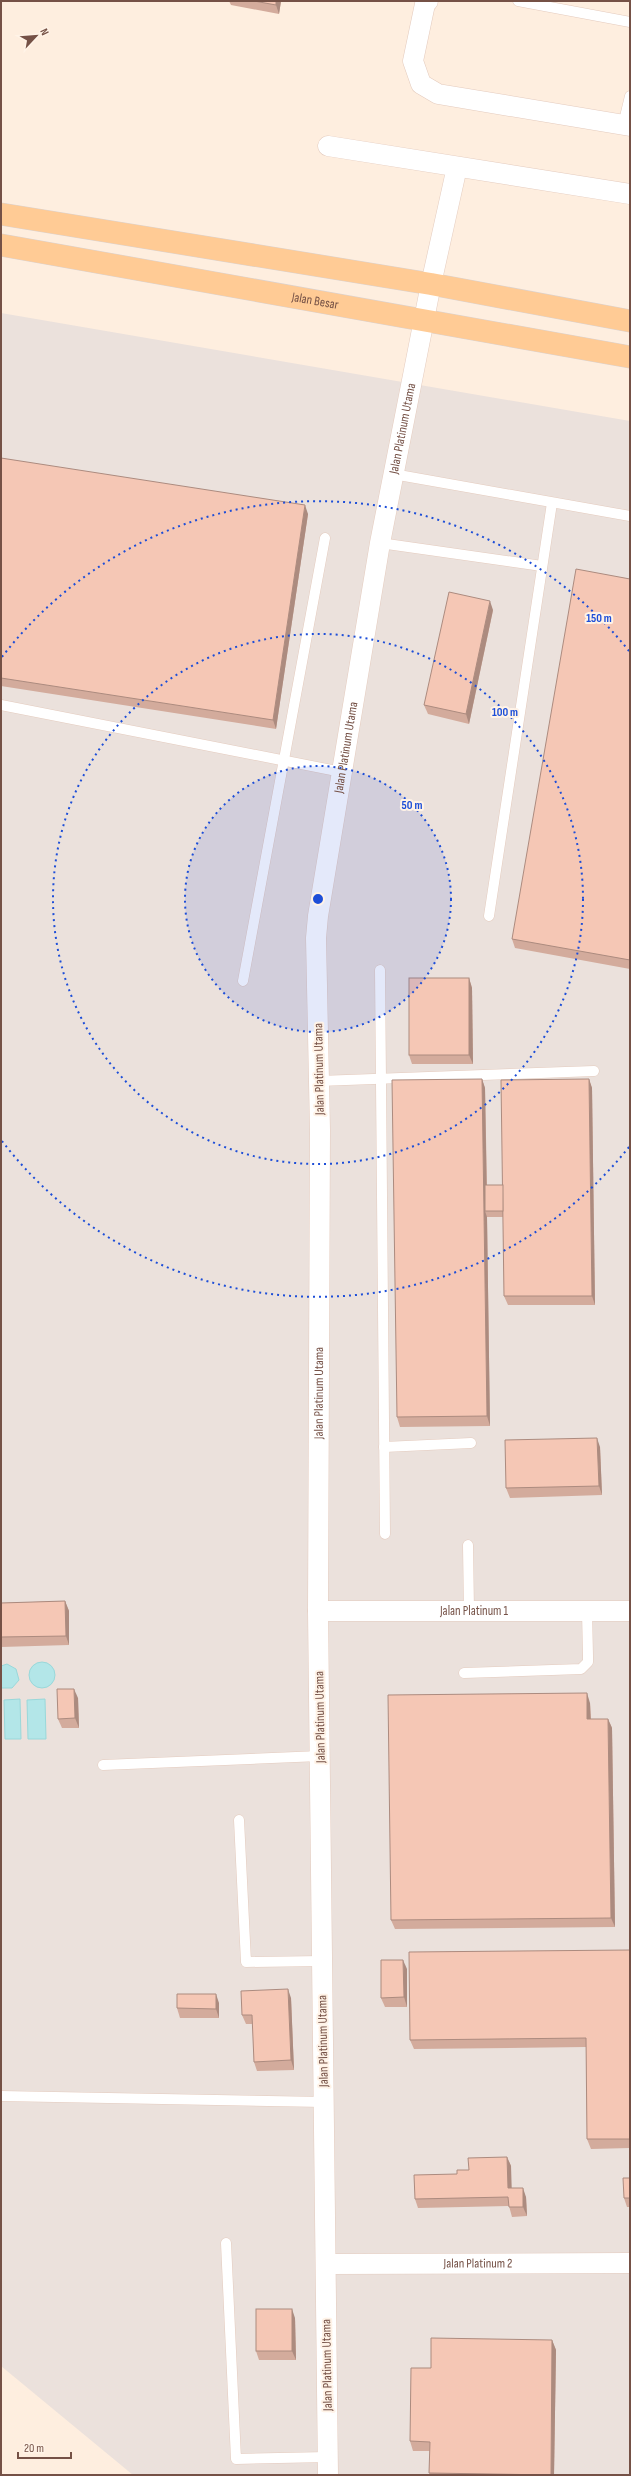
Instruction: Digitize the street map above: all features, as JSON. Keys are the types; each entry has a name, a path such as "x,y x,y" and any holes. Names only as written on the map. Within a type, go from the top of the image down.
{"main road":[{"path":"1,214 431,284 630,321"},
{"name":"Jalan Besar","path":"1,244 630,357"}],"street":[{"path":"428,1 425,4 413,62 421,84 438,94 626,125"},
{"path":"328,146 630,194"},
{"name":"Jalan Platinum Utama","path":"328,2466 318,1611 318,916 380,543 431,284 457,167"},
{"name":"Jalan Platinum 1","path":"318,1611 630,1611"},
{"name":"Jalan Platinum 2","path":"326,2264 630,2263"}],"lane":[{"path":"518,1 630,22"},
{"path":"626,125 630,96"},
{"path":"393,474 630,516"},
{"path":"489,916 552,503"},
{"path":"244,981 282,760 325,538"},
{"path":"380,543 542,566"},
{"path":"1,705 342,772"},
{"path":"380,970 385,1534"},
{"path":"319,1081 594,1071"},
{"path":"384,1447 470,1443"},
{"path":"468,1545 469,1611"},
{"path":"464,1673 581,1669 588,1662 587,1611"},
{"path":"103,1765 320,1756"},
{"path":"239,1820 246,1962 322,1961"},
{"path":"1,2096 324,2102"},
{"path":"226,2243 236,2459 328,2466"}],"shaded area":[{"path":"1,313 630,421 630,2475 133,2475 1,2366"}],"water":[{"path":"42,1662 51,1666 55,1675 51,1684 42,1688 33,1684 29,1675 33,1666"},
{"path":"7,1664 16,1669 19,1680 12,1688 1,1688 1,1666"},
{"path":"20,1699 21,1739 5,1739 4,1700"},
{"path":"45,1699 46,1739 28,1739 27,1700"}],"building":[{"path":"254,1 276,1 276,5"},
{"path":"1,458 305,505 273,720 1,678"},
{"path":"576,569 630,579 630,960 512,939"},
{"path":"449,592 490,601 466,714 424,705"},
{"path":"409,978 469,978 469,1055 409,1055"},
{"path":"482,1079 487,1416 397,1417 392,1080"},
{"path":"589,1079 592,1296 504,1296 501,1080"},
{"path":"485,1185 503,1185 503,1211 485,1211"},
{"path":"597,1438 599,1486 506,1488 505,1440"},
{"path":"65,1601 66,1636 1,1637 1,1603"},
{"path":"57,1689 74,1689 75,1718 58,1719"},
{"path":"587,1693 587,1719 608,1719 611,1918 391,1920 388,1695"},
{"path":"630,1950 630,2139 587,2139 586,2038 410,2040 409,1952"},
{"path":"381,1960 403,1960 404,1997 381,1998"},
{"path":"288,1989 291,2060 254,2062 252,2015 242,2015 241,1991"},
{"path":"177,1994 216,1994 216,2009 177,2008"},
{"path":"507,2157 508,2188 523,2188 523,2207 509,2207 508,2197 415,2199 414,2175 457,2174 457,2170 469,2170 468,2158"},
{"path":"623,2178 630,2178 630,2198 624,2198"},
{"path":"256,2309 292,2309 292,2351 256,2351"},
{"path":"431,2338 552,2340 551,2475 429,2473 430,2442 410,2441 411,2368 431,2368"}]}
